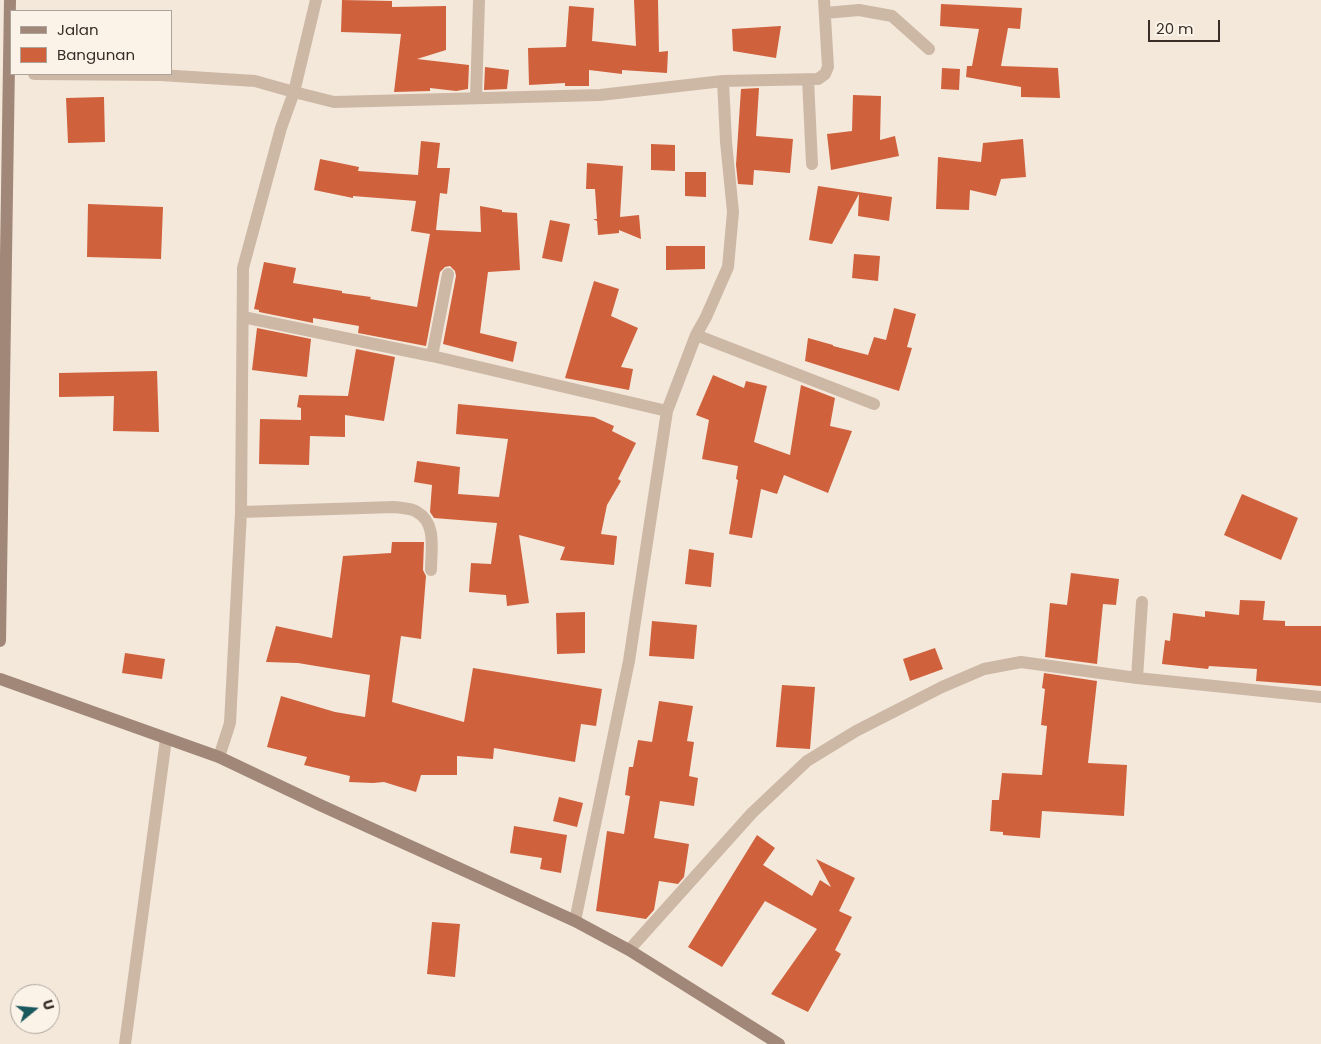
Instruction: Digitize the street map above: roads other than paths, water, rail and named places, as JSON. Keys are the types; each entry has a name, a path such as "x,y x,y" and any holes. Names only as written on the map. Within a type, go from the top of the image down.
{"street":[{"path":"0,641 10,0"},
{"path":"219,757 230,723 240,512 243,268 281,128 294,92 316,0"},
{"path":"476,98 479,0"},
{"path":"169,75 256,82 334,102 600,95 723,81 818,79 825,74 828,67 824,0"},
{"path":"825,13 859,10 892,16 929,49"},
{"path":"808,79 812,164"},
{"path":"574,921 629,661 667,411 696,335 728,267 733,212 726,142 723,81"},
{"path":"432,356 448,274"},
{"path":"243,317 432,356 667,411"},
{"path":"696,335 874,404"},
{"path":"240,512 394,507 416,511 427,519 432,530 431,570"},
{"path":"1137,678 1142,602"},
{"path":"629,950 766,800 807,760 856,731 942,687 984,670 1021,662 1137,678 1321,698"},
{"path":"0,679 219,757 574,921 629,950 779,1044"},
{"path":"125,1044 166,739"}]}
